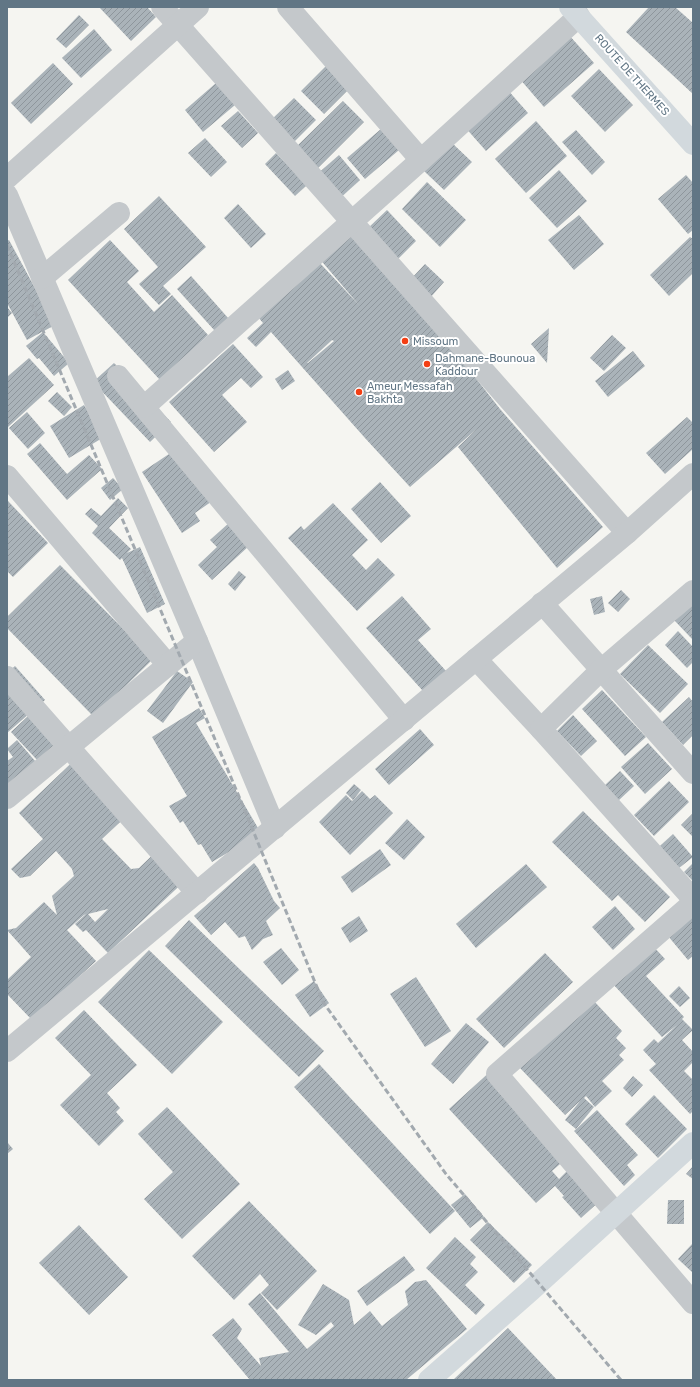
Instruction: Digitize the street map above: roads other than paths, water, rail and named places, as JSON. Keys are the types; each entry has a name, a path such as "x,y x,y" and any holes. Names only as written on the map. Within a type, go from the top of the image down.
{"main road":[{"name":"ROUTE DE THERMES","path":"574,12 693,144"},
{"path":"429,1380 693,1143"}],"street":[{"path":"162,7 627,533"},
{"path":"7,178 198,7"},
{"path":"288,7 421,160"},
{"path":"144,407 421,160 574,12"},
{"path":"7,195 275,828"},
{"path":"42,278 119,213"},
{"path":"118,376 404,720"},
{"path":"7,476 168,665"},
{"path":"8,1047 197,893 542,603 690,482"},
{"path":"541,729 601,670 693,591"},
{"path":"542,603 693,773"},
{"path":"7,798 197,641"},
{"path":"476,659 541,729 693,899"},
{"path":"7,677 197,893"},
{"path":"693,903 497,1074 693,1303"}],"railway":[{"path":"7,245 243,806 323,1002 446,1174 621,1380"}],"place":[{"name":"Missoum","path":"405,341"},
{"name":"Dahmane-Bounoua Kaddour","path":"427,364"},
{"name":"Ameur Messafah Bakhta","path":"359,392"}]}
